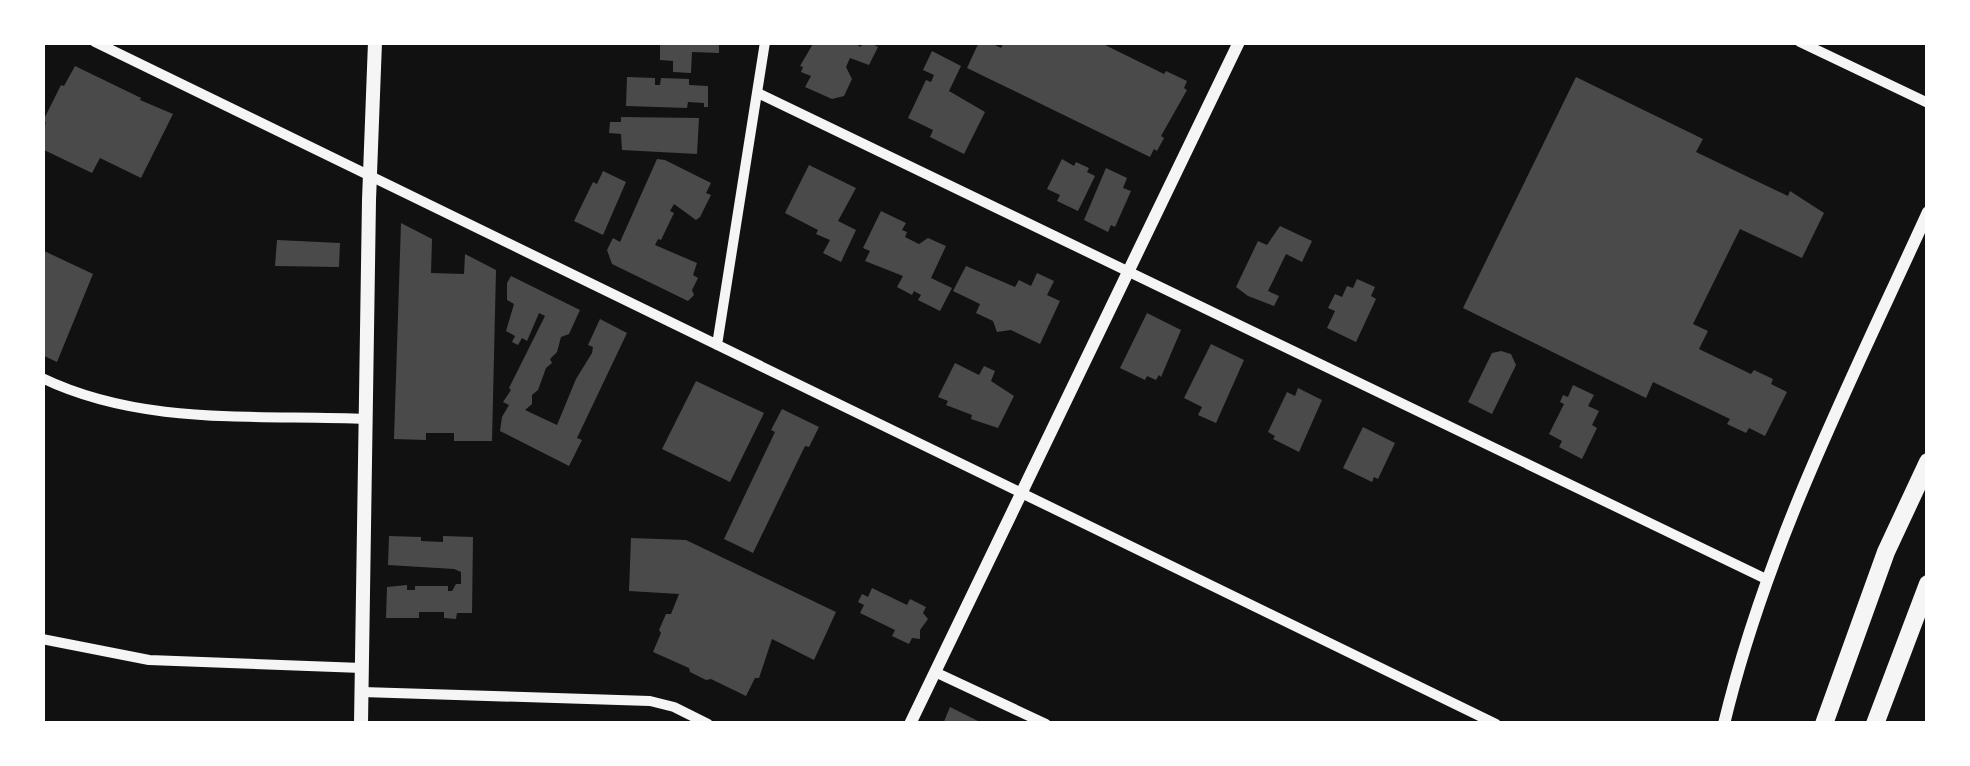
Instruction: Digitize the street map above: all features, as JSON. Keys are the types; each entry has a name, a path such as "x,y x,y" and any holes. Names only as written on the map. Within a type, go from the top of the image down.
{"highway":[{"path":"1824,724 1886,552 1928,462"},
{"path":"1875,724 1928,584"}],"main road":[{"path":"361,724 370,177 376,42"}],"street":[{"path":"94,42 1496,724"},
{"path":"717,345 765,42"},
{"path":"910,724 1239,42"},
{"path":"1800,42 1928,104"},
{"path":"758,93 1768,580"},
{"path":"1724,724 1768,580 1810,470 1928,212"},
{"path":"42,378 105,402 154,411 209,417 367,419"},
{"path":"42,639 149,660 362,668"},
{"path":"935,672 1046,724"},
{"path":"362,692 650,701 674,707 708,724"}],"building":[{"path":"660,42 719,42 719,53 692,52 691,73 673,72 673,61 660,60"},
{"path":"814,42 851,42 861,47 863,42 869,42 878,47 869,65 850,58 846,67 852,79 844,96 832,99 805,87 811,76 801,72 800,66"},
{"path":"979,42 1001,48 1004,42 1099,42 1187,81 1187,90 1161,136 1164,138 1157,151 1154,149 1150,157 967,68"},
{"path":"932,51 961,66 949,91 985,112 964,154 930,137 933,130 908,118 926,80 931,82 934,75 923,70"},
{"path":"75,66 173,114 141,178 100,158 92,173 42,149 46,123 43,121"},
{"path":"627,77 655,78 655,85 660,85 661,78 689,79 689,85 708,86 708,107 688,102 687,108 626,106"},
{"path":"1576,77 1703,139 1696,152 1788,196 1790,191 1824,213 1802,258 1740,229 1693,324 1708,331 1699,349 1751,374 1754,370 1773,379 1771,384 1787,392 1765,436 1727,424 1730,419 1653,382 1646,398 1463,308"},
{"path":"621,117 699,118 697,154 622,150 621,134 609,133 610,122 621,122"},
{"path":"657,159 711,183 706,193 711,195 700,217 696,220 674,204 670,211 674,213 655,245 697,263 694,295 688,301 612,264 607,250 613,238 620,242"},
{"path":"1062,159 1089,168 1087,172 1095,176 1078,211 1057,201 1060,195 1047,189"},
{"path":"809,165 856,188 838,221 856,230 841,262 823,253 830,240 785,213"},
{"path":"1106,168 1127,178 1123,188 1131,191 1115,227 1111,225 1108,232 1084,220"},
{"path":"603,171 626,182 603,235 574,221 593,182 597,184"},
{"path":"881,211 906,223 902,230 907,232 905,237 919,244 928,238 946,246 931,278 952,288 940,311 918,300 921,295 914,291 912,295 897,287 903,276 865,261 870,251 863,248"},
{"path":"401,223 432,239 431,273 464,274 465,254 496,270 492,441 454,441 454,433 426,433 426,440 394,439"},
{"path":"1280,226 1312,241 1302,262 1286,254 1268,291 1279,296 1274,306 1236,287 1258,241 1267,245"},
{"path":"277,240 340,243 339,267 275,266"},
{"path":"42,250 93,274 57,362 42,355"},
{"path":"966,266 1015,287 1019,280 1031,286 1037,273 1054,281 1047,295 1060,301 1040,344 1011,330 997,332 993,321 976,313 980,304 953,291"},
{"path":"511,276 580,310 569,334 561,337 557,352 550,359 552,363 532,395 532,404 525,410 557,425 576,379 592,353 593,347 588,345 600,319 627,333 577,438 582,440 569,466 500,431 509,405 503,402 545,316 539,313 527,341 522,338 518,345 512,342 515,336 506,331 514,304 507,300"},
{"path":"1357,279 1375,287 1371,296 1376,299 1356,342 1327,328 1335,311 1328,308 1335,294 1342,297 1347,286 1353,288"},
{"path":"1147,313 1181,330 1161,377 1156,380 1147,376 1145,380 1120,368"},
{"path":"1211,344 1244,360 1216,423 1198,415 1202,407 1184,398"},
{"path":"1492,353 1511,354 1516,365 1492,414 1468,402"},
{"path":"955,363 979,375 984,366 995,371 991,381 1014,396 998,428 971,419 972,415 946,405 948,401 938,397"},
{"path":"696,381 764,413 730,482 662,449"},
{"path":"1573,385 1594,395 1588,406 1599,411 1592,425 1597,428 1582,459 1559,447 1562,441 1549,434 1564,404 1560,402 1563,395 1568,397"},
{"path":"1298,388 1322,400 1299,452 1273,439 1275,436 1268,432 1287,392 1295,396"},
{"path":"782,409 819,427 809,447 805,446 753,553 724,539"},
{"path":"1363,427 1395,443 1378,479 1374,477 1372,482 1343,468"},
{"path":"389,536 443,542 443,536 473,537 472,613 457,613 456,619 444,618 444,612 419,612 419,618 386,618 387,587 407,585 407,590 415,590 415,586 448,586 448,591 452,591 456,584 461,584 461,572 454,569 388,565"},
{"path":"631,538 686,540 836,612 814,660 772,639 759,678 755,678 746,696 653,652 666,614 671,614 679,594 629,591"},
{"path":"872,588 907,605 910,599 926,607 923,613 928,619 920,630 920,639 912,638 909,644 892,636 895,630 860,613 864,605 858,602 862,594 868,597"},
{"path":"950,707 984,724 943,724"}]}
